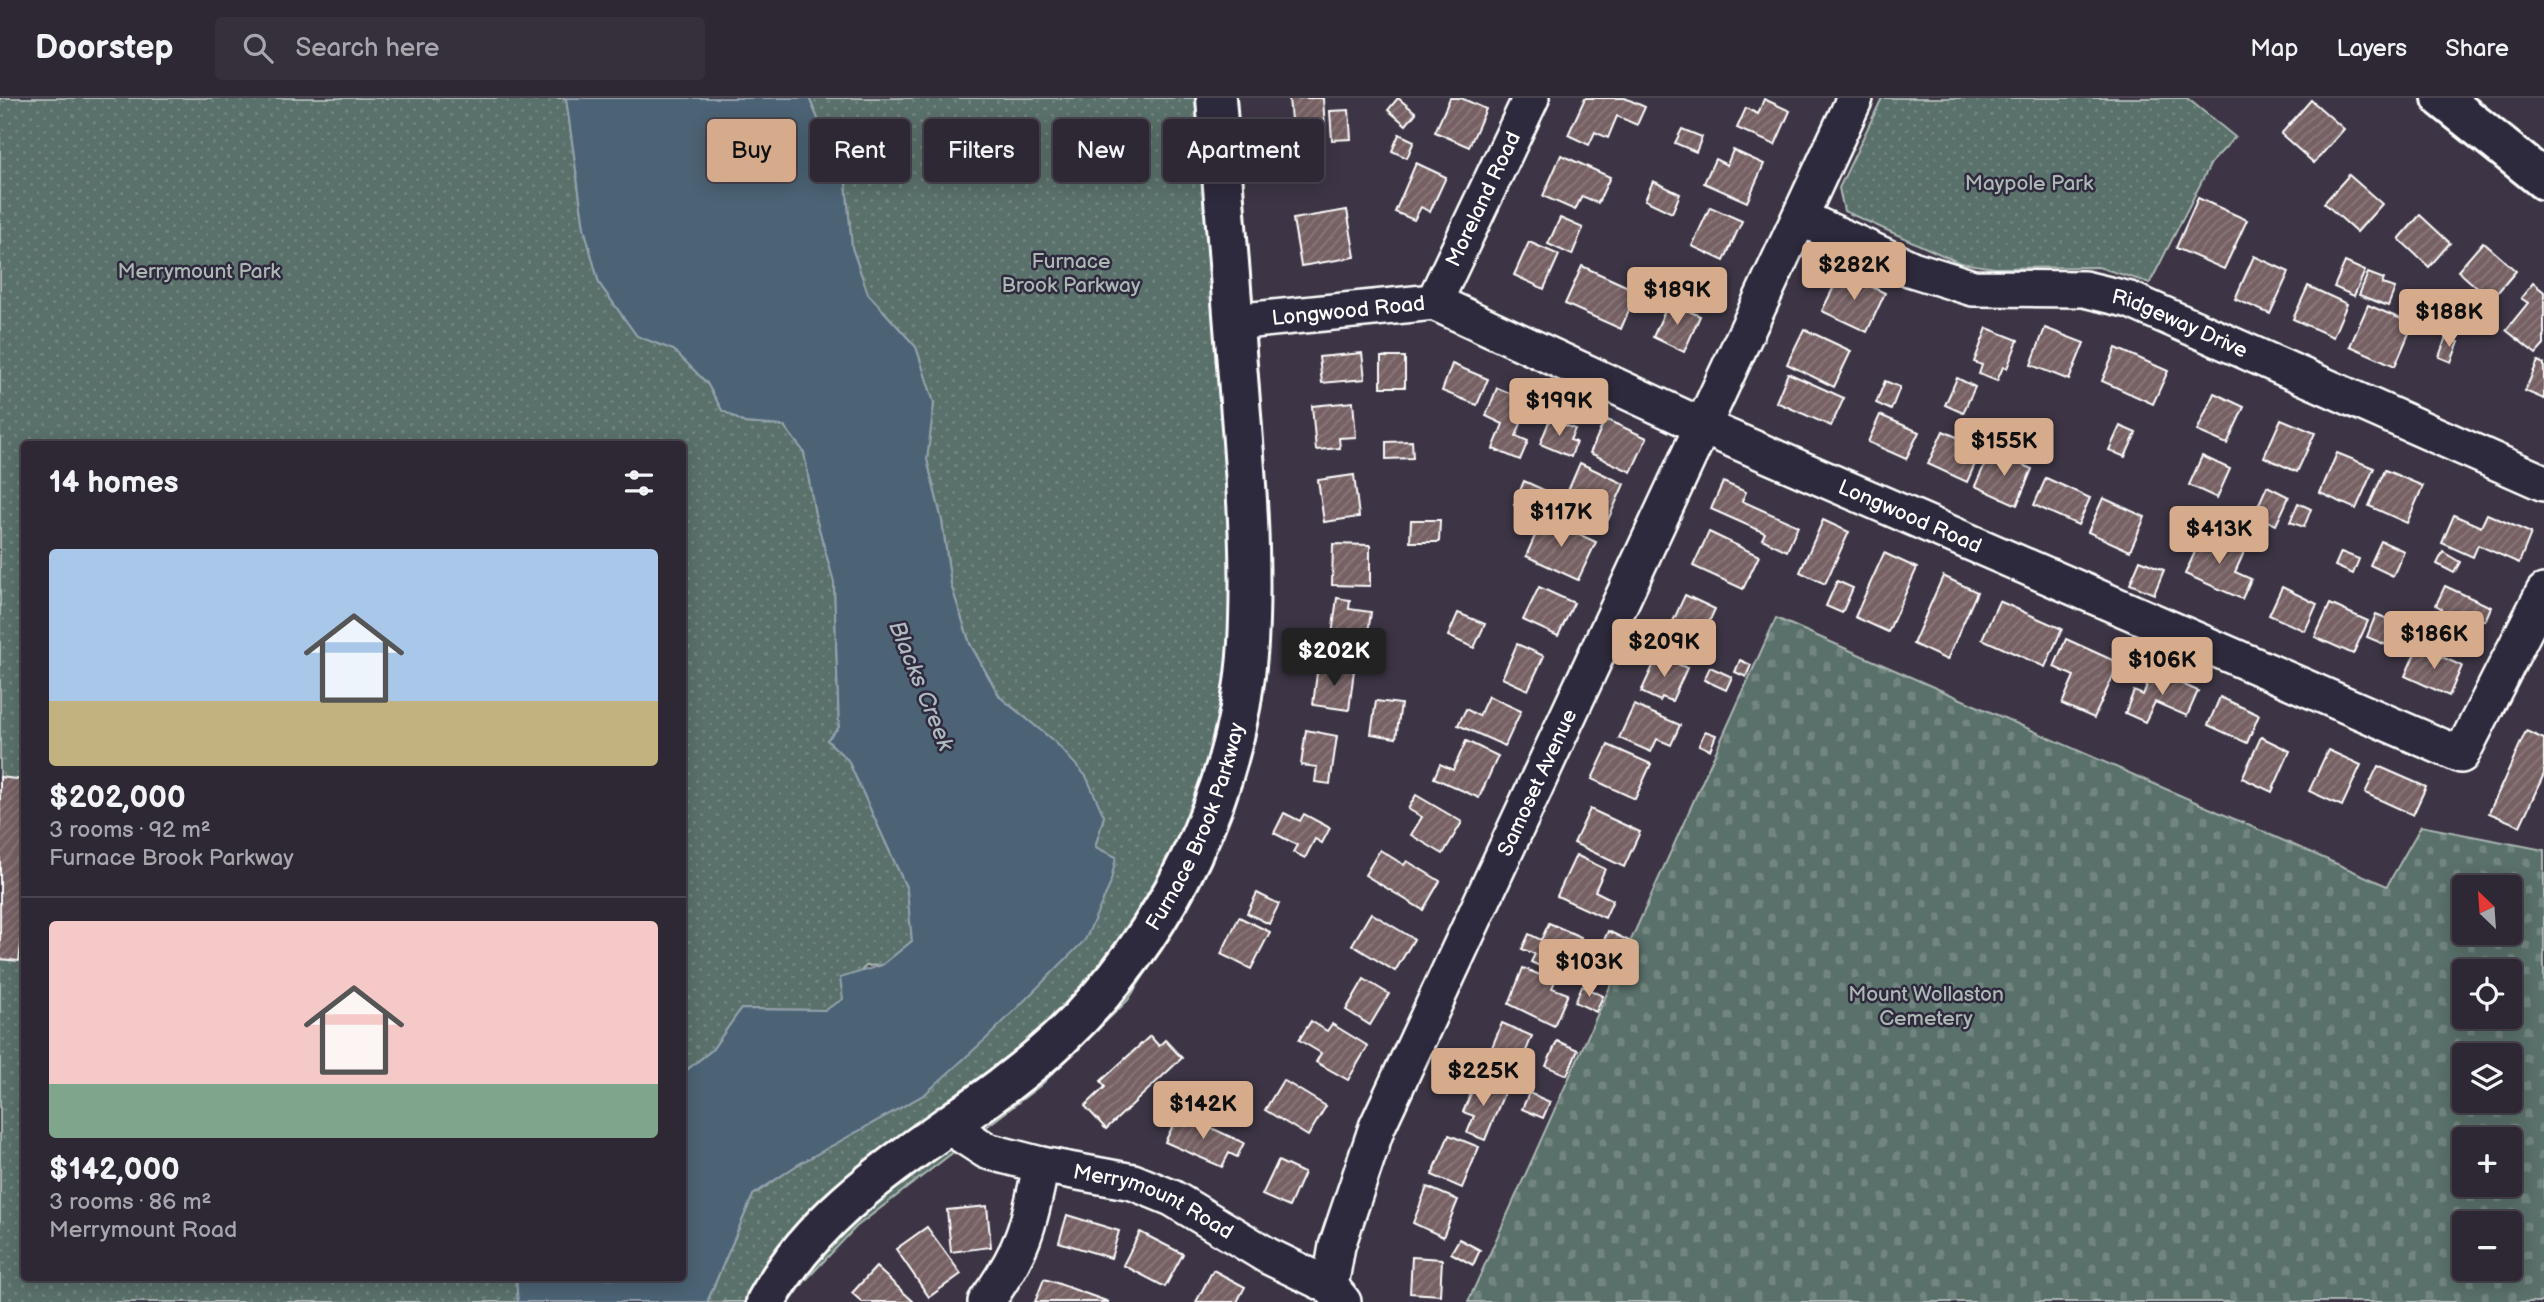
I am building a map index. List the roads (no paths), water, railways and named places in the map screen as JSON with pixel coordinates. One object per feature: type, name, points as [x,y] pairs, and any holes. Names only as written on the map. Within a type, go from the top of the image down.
[{"type":"main road","name":"Furnace Brook Parkway","points":[[766,1302],[783,1271],[818,1229],[857,1192],[950,1127],[1059,1039],[1102,994],[1143,941],[1171,895],[1200,834],[1225,767],[1241,702],[1248,643],[1244,452],[1216,98]]},
{"type":"main road","points":[[2442,98],[2544,180]]},
{"type":"street","name":"Moreland Road","points":[[1434,302],[1531,98]]},
{"type":"street","name":"Samoset Avenue","points":[[1337,1294],[1337,1246],[1377,1127],[1855,98]]},
{"type":"street","name":"Ridgeway Drive","points":[[1801,218],[1912,269],[1973,288],[2084,289],[2130,300],[2544,483]]},
{"type":"street","name":"Longwood Road","points":[[1233,322],[1434,302],[1704,427],[2461,755],[2531,648]]},
{"type":"street","points":[[2531,648],[2544,592]]},
{"type":"street","name":"Merrymount Road","points":[[950,1127],[987,1151],[1041,1166],[1133,1182],[1172,1198],[1337,1294]]},
{"type":"street","points":[[986,1302],[1010,1268],[1028,1231],[1041,1166]]},
{"type":"water","name":"Blacks Creek","points":[[566,98],[809,98],[818,119],[810,119],[810,182],[845,182],[852,248],[868,294],[916,347],[934,403],[927,460],[942,521],[951,585],[970,644],[1000,697],[1056,743],[1086,776],[1104,816],[1095,847],[1116,857],[1110,885],[1085,940],[988,1037],[925,1094],[797,1165],[753,1195],[707,1302],[518,1302],[516,1281],[686,1281],[686,1071],[712,1050],[741,1009],[825,1010],[843,999],[840,978],[882,965],[912,941],[907,889],[848,760],[827,740],[839,727],[834,582],[815,514],[804,452],[784,426],[745,423],[722,410],[707,383],[674,350],[637,336],[599,283],[584,227]]},
{"type":"park label","name":"Maypole Park","points":[[2029,183]]},
{"type":"park label","name":"Merrymount Park","points":[[199,271]]},
{"type":"park label","name":"Mount Wollaston Cemetery","points":[[1926,1006]]}]
